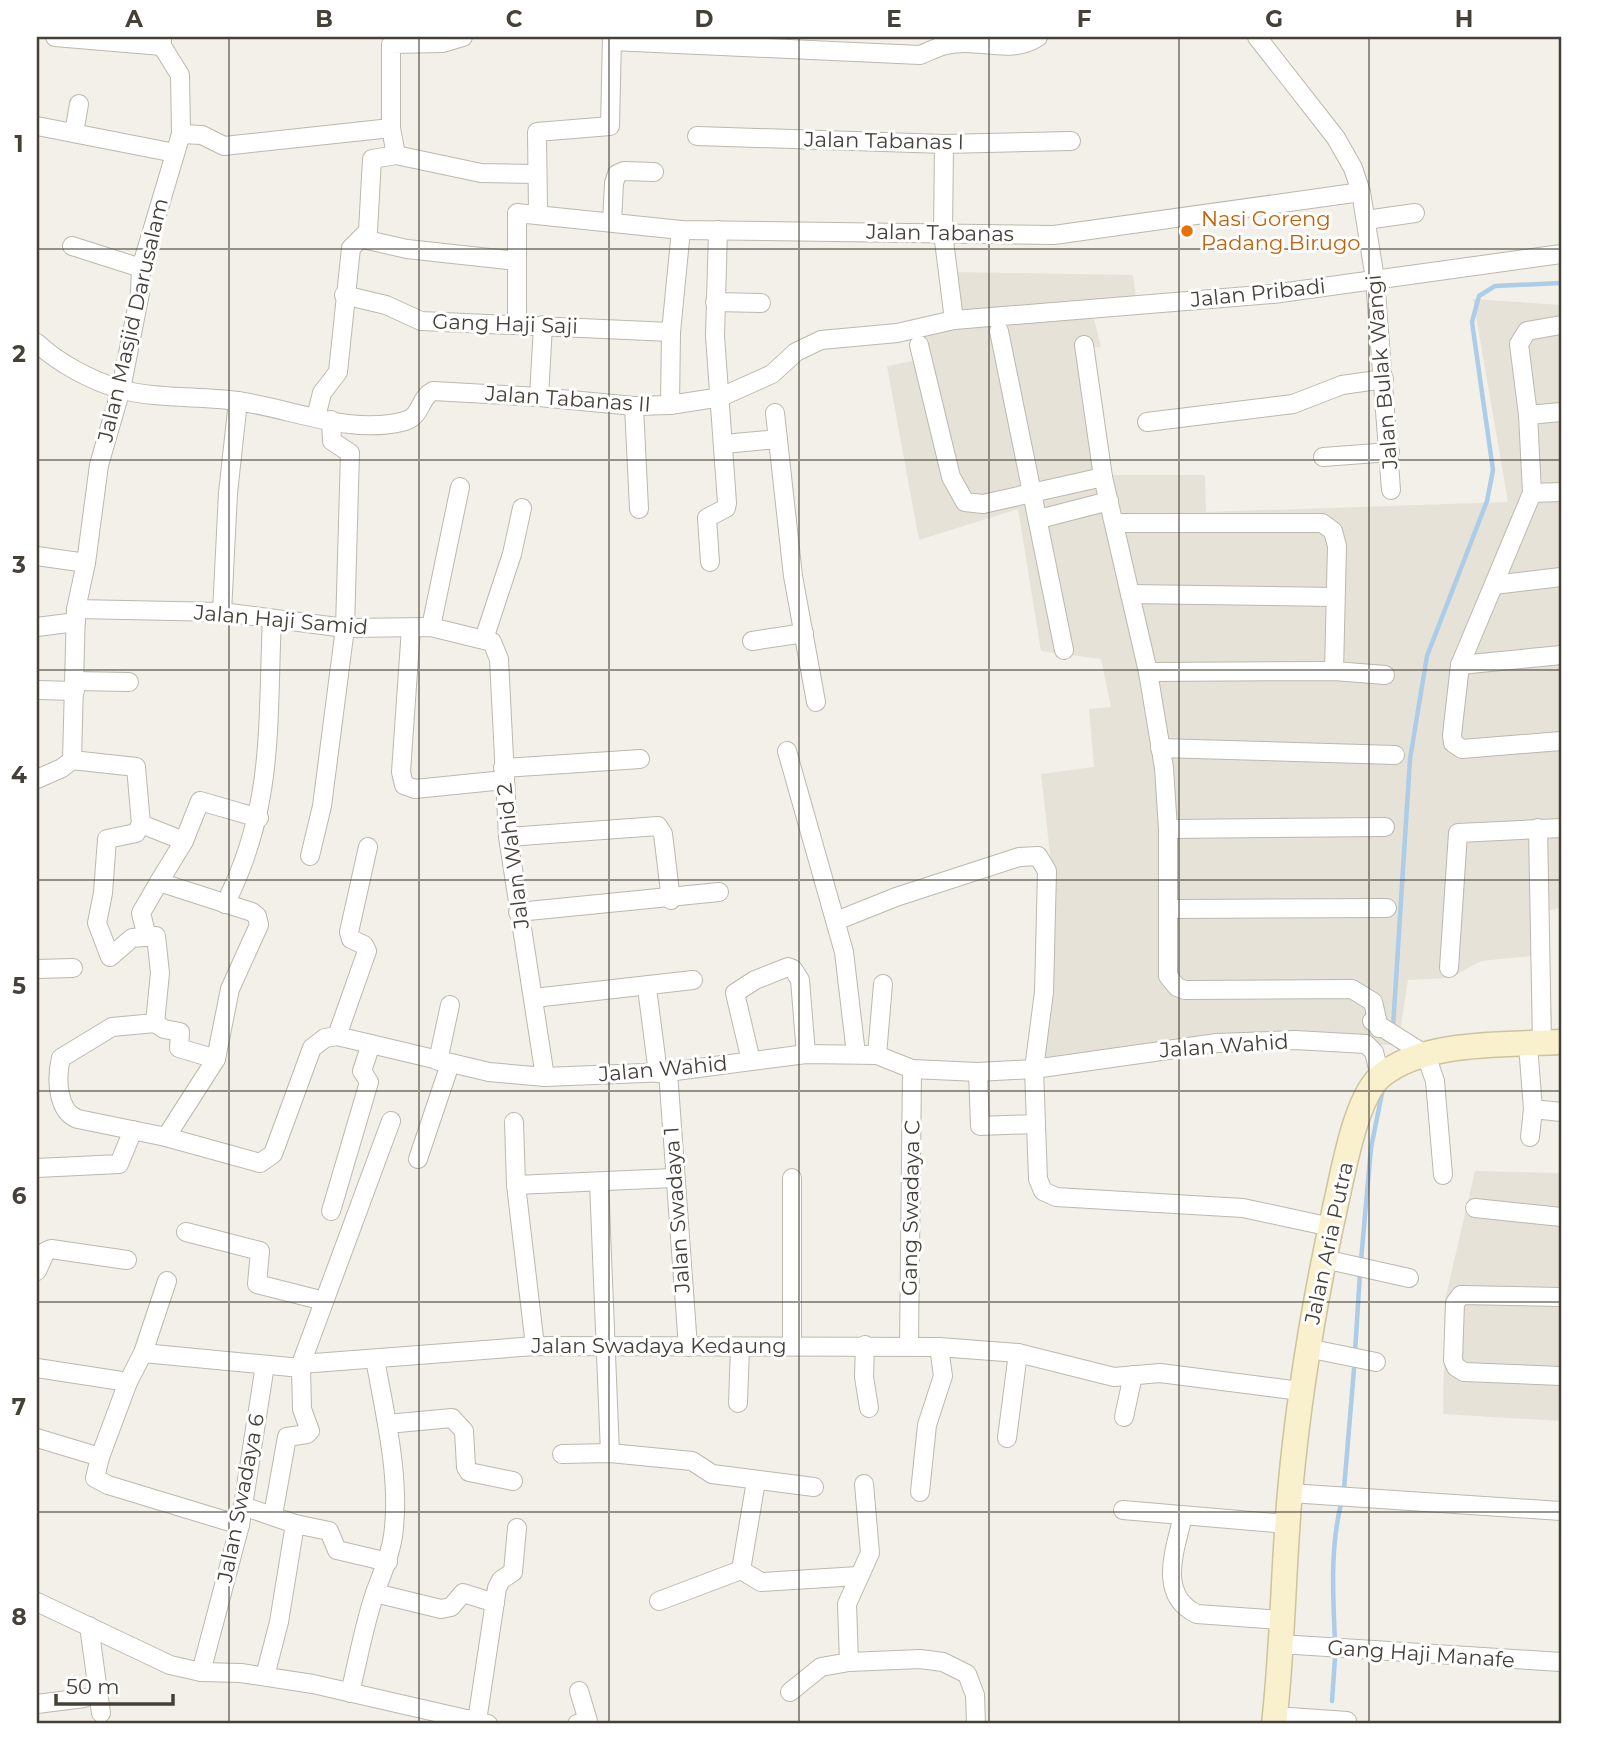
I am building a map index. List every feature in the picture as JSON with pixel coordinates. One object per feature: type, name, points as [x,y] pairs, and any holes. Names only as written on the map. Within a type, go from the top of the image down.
[{"type":"main road","points":[[1386,1073],[1426,1055],[1452,1049],[1470,1035],[1479,1033],[1547,1038]]},
{"type":"main road","name":"Jalan Aria Putra","points":[[1275,1720],[1287,1524],[1300,1391],[1307,1348],[1346,1158],[1363,1106],[1386,1073]]},
{"type":"street","points":[[55,37],[162,41]]},
{"type":"street","points":[[396,155],[391,128],[391,44],[443,43],[463,37]]},
{"type":"street","points":[[538,213],[537,132],[610,127],[612,39],[920,55],[946,45],[1007,47],[1029,43],[1038,37]]},
{"type":"street","name":"Jalan Bulak Wangi","points":[[1256,37],[1336,138],[1353,167],[1361,192],[1375,279],[1391,490]]},
{"type":"street","name":"Jalan Masjid Darusalam","points":[[72,760],[76,615],[99,465],[121,389],[140,293],[141,268],[181,134],[180,75],[162,41]]},
{"type":"street","points":[[74,133],[79,104]]},
{"type":"street","points":[[37,126],[175,153]]},
{"type":"street","points":[[181,134],[202,135],[224,146],[391,128]]},
{"type":"street","name":"Jalan Tabanas I","points":[[697,136],[944,144],[1071,141]]},
{"type":"street","points":[[944,144],[943,233],[954,320]]},
{"type":"street","points":[[310,856],[321,806],[345,628],[350,453],[332,441],[324,418],[323,393],[338,372],[351,248],[363,239],[368,231],[372,159],[396,155],[481,173],[536,174]]},
{"type":"street","points":[[612,222],[617,174],[624,171],[654,172]]},
{"type":"street","name":"Jalan Tabanas","points":[[517,324],[517,213],[538,213],[681,230],[1089,232],[1361,192]]},
{"type":"street","points":[[1366,220],[1415,213]]},
{"type":"street","points":[[670,405],[671,332],[681,230]]},
{"type":"street","points":[[710,562],[708,518],[726,508],[727,503],[715,302],[718,230]]},
{"type":"street","points":[[363,239],[419,251],[508,260]]},
{"type":"street","points":[[72,246],[141,268]]},
{"type":"street","name":"Jalan Pribadi","points":[[954,320],[1273,294],[1561,254]]},
{"type":"street","name":"Gang Haji Saji","points":[[344,295],[386,305],[421,321],[671,332]]},
{"type":"street","points":[[715,302],[761,303]]},
{"type":"street","name":"Jalan Tabanas II","points":[[324,418],[363,424],[404,421],[414,417],[433,391],[634,406],[670,405],[721,397],[772,374],[796,352],[821,340],[897,333],[954,320]]},
{"type":"street","points":[[539,397],[543,325]]},
{"type":"street","points":[[1561,325],[1527,331],[1519,344],[1528,415],[1532,493],[1461,665],[1452,735],[1456,746],[1464,748],[1561,741]]},
{"type":"street","points":[[999,331],[1064,650]]},
{"type":"street","points":[[37,343],[75,369],[121,389],[238,401],[324,418]]},
{"type":"street","points":[[919,345],[951,477],[961,499],[970,504],[983,503],[1103,477]]},
{"type":"street","points":[[1084,345],[1103,477],[1148,672],[1160,748],[1168,829],[1168,976],[1177,987],[1185,990],[1352,989],[1359,993],[1369,1017],[1379,1028],[1403,1038],[1426,1055],[1435,1081],[1443,1175]]},
{"type":"street","points":[[1147,422],[1293,404],[1342,384],[1384,379]]},
{"type":"street","points":[[222,612],[228,493],[238,401]]},
{"type":"street","points":[[634,406],[639,509]]},
{"type":"street","points":[[1528,415],[1561,412]]},
{"type":"street","points":[[775,413],[793,576],[816,702]]},
{"type":"street","points":[[724,444],[778,439]]},
{"type":"street","points":[[1323,457],[1390,452]]},
{"type":"street","points":[[431,627],[460,487]]},
{"type":"street","points":[[1532,493],[1561,492]]},
{"type":"street","points":[[1039,519],[1110,501]]},
{"type":"street","points":[[484,639],[512,554],[522,508]]},
{"type":"street","points":[[1114,523],[1322,523],[1333,531],[1337,546],[1334,671]]},
{"type":"street","points":[[37,556],[86,563]]},
{"type":"street","points":[[1494,585],[1561,577]]},
{"type":"street","points":[[1130,594],[1335,597]]},
{"type":"street","name":"Jalan Haji Samid","points":[[37,627],[76,615],[222,612],[345,628],[431,627],[484,639]]},
{"type":"street","points":[[225,904],[244,867],[259,818],[269,743],[272,619]]},
{"type":"street","points":[[411,628],[401,772],[404,785],[415,789],[504,774],[640,759]]},
{"type":"street","points":[[752,641],[804,633]]},
{"type":"street","name":"Jalan Wahid 2","points":[[484,639],[492,642],[499,659],[509,837],[518,912],[545,1077]]},
{"type":"street","points":[[1461,665],[1561,655]]},
{"type":"street","points":[[1148,672],[1334,671],[1385,675]]},
{"type":"street","points":[[37,690],[129,681]]},
{"type":"street","points":[[1160,748],[1395,755]]},
{"type":"street","points":[[787,751],[836,921],[852,999],[856,1054]]},
{"type":"street","points":[[37,779],[62,768],[72,760],[136,767],[141,824],[136,833],[107,839],[103,893],[97,923],[110,957],[132,938],[156,936],[160,973],[155,1023]]},
{"type":"street","points":[[147,937],[141,913],[184,841],[200,802],[259,818]]},
{"type":"street","points":[[141,824],[184,841]]},
{"type":"street","points":[[509,837],[660,827],[671,900]]},
{"type":"street","points":[[1168,829],[1385,827]]},
{"type":"street","points":[[1530,1137],[1532,1109],[1547,1038],[1538,828]]},
{"type":"street","points":[[1449,968],[1458,833],[1561,828]]},
{"type":"street","points":[[216,1059],[179,1048],[180,1032],[164,1029],[155,1023],[112,1027],[61,1058],[61,1096],[68,1116],[166,1137],[260,1163],[267,1160],[273,1154],[312,1048],[325,1038],[337,1036],[367,951],[364,945],[351,939],[349,932],[368,847]]},
{"type":"street","points":[[836,921],[896,897],[1019,857],[1038,856],[1047,871],[1047,884],[1044,992],[1034,1069],[1035,1125],[1038,1180],[1048,1195],[1242,1208],[1331,1227]]},
{"type":"street","points":[[159,882],[256,914],[259,925],[230,989],[216,1059],[166,1137]]},
{"type":"street","points":[[518,912],[671,900],[719,892]]},
{"type":"street","points":[[1170,909],[1387,908]]},
{"type":"street","points":[[751,1061],[735,993],[755,980],[788,967],[793,969],[800,980],[806,1054]]},
{"type":"street","points":[[37,969],[73,968]]},
{"type":"street","points":[[534,998],[693,981]]},
{"type":"street","points":[[877,1055],[883,984]]},
{"type":"street","name":"Jalan Swadaya 1","points":[[647,988],[663,1073],[688,1347]]},
{"type":"street","points":[[418,1159],[444,1063],[450,1005]]},
{"type":"street","name":"Jalan Wahid","points":[[337,1036],[489,1072],[545,1077],[663,1073],[806,1054],[877,1055],[912,1069],[978,1072],[1034,1069],[1217,1043],[1295,1040],[1366,1044],[1386,1073]]},
{"type":"street","points":[[331,1211],[369,1082],[362,1072],[371,1044]]},
{"type":"street","name":"Gang Swadaya C","points":[[909,1346],[912,1069]]},
{"type":"street","points":[[978,1072],[980,1126],[1035,1125]]},
{"type":"street","points":[[1532,1109],[1561,1112]]},
{"type":"street","points":[[272,1515],[287,1437],[307,1434],[310,1431],[302,1409],[301,1366],[391,1121]]},
{"type":"street","points":[[514,1122],[516,1185],[535,1346]]},
{"type":"street","points":[[37,1168],[119,1164],[133,1130]]},
{"type":"street","points":[[516,1185],[673,1178]]},
{"type":"street","points":[[792,1178],[792,1346]]},
{"type":"street","points":[[599,1182],[610,1453]]},
{"type":"street","points":[[1475,1208],[1561,1217]]},
{"type":"street","points":[[186,1232],[260,1251],[257,1284],[324,1301]]},
{"type":"street","points":[[37,1271],[46,1251],[51,1249],[127,1260]]},
{"type":"street","points":[[1324,1259],[1409,1278]]},
{"type":"street","points":[[167,1281],[143,1353],[128,1382],[95,1478],[108,1485],[240,1525]]},
{"type":"street","points":[[1561,1297],[1461,1295],[1455,1303],[1452,1360],[1456,1367],[1464,1372],[1561,1376]]},
{"type":"street","points":[[865,1345],[864,1377],[869,1408]]},
{"type":"street","name":"Jalan Swadaya Kedaung","points":[[143,1353],[301,1366],[535,1346],[909,1346],[1018,1353],[1114,1377],[1160,1373],[1300,1391]]},
{"type":"street","points":[[738,1403],[740,1346]]},
{"type":"street","points":[[920,1492],[927,1425],[943,1376],[939,1347]]},
{"type":"street","points":[[1307,1348],[1376,1362]]},
{"type":"street","points":[[1007,1438],[1018,1353]]},
{"type":"street","points":[[350,1693],[374,1593],[388,1562],[393,1533],[394,1497],[387,1424],[375,1359]]},
{"type":"street","name":"Jalan Swadaya 6","points":[[201,1672],[240,1525],[265,1365]]},
{"type":"street","points":[[37,1368],[128,1382]]},
{"type":"street","points":[[1124,1417],[1133,1375]]},
{"type":"street","points":[[387,1424],[452,1418],[464,1431],[466,1467],[469,1472],[513,1481]]},
{"type":"street","points":[[37,1438],[83,1450],[100,1458]]},
{"type":"street","points":[[562,1454],[610,1453],[692,1461],[712,1474],[756,1482],[814,1487]]},
{"type":"street","points":[[741,1570],[756,1482]]},
{"type":"street","points":[[849,1662],[847,1604],[870,1553],[864,1484]]},
{"type":"street","points":[[1290,1493],[1561,1511]]},
{"type":"street","points":[[243,1506],[295,1524],[329,1531],[337,1550],[388,1562]]},
{"type":"street","points":[[1123,1510],[1287,1524]]},
{"type":"street","name":"Gang Haji Manafe","points":[[1183,1516],[1171,1578],[1174,1595],[1186,1609],[1197,1614],[1281,1632],[1561,1662]]},
{"type":"street","points":[[265,1676],[279,1622],[295,1524]]},
{"type":"street","points":[[37,1602],[170,1665],[201,1672],[265,1676],[482,1723],[495,1603],[501,1580],[513,1572],[517,1528]]},
{"type":"street","points":[[741,1570],[761,1582],[858,1576]]},
{"type":"street","points":[[659,1601],[741,1570]]},
{"type":"street","points":[[374,1593],[442,1609],[450,1607],[463,1592],[495,1603]]},
{"type":"street","points":[[89,1626],[101,1713]]},
{"type":"street","points":[[790,1692],[821,1667],[849,1662],[920,1659],[943,1662],[967,1674],[975,1695],[976,1724]]},
{"type":"street","points":[[577,1724],[588,1721],[579,1690]]},
{"type":"street","points":[[37,1704],[84,1698]]},
{"type":"street","points":[[1275,1720],[1348,1721]]},
{"type":"shaded area","points":[[952,272],[1133,275],[1137,305],[1092,311],[1101,347],[1086,348],[1105,475],[1205,475],[1206,512],[1508,502],[1473,299],[1561,305],[1561,908],[1546,911],[1552,1022],[1532,1024],[1531,956],[1481,961],[1450,978],[1408,980],[1398,1045],[1209,1041],[1165,1050],[1045,1058],[1054,889],[1041,774],[1094,767],[1089,709],[1111,707],[1101,659],[1041,651],[1018,509],[919,540],[887,366],[917,360],[910,340],[951,328]]},
{"type":"shaded area","points":[[1475,1171],[1561,1173],[1561,1421],[1443,1414],[1445,1300]]},
{"type":"waterway","points":[[1393,1027],[1410,759],[1427,656],[1487,501],[1493,470],[1472,322],[1479,296],[1495,286],[1561,283]]},
{"type":"waterway","points":[[1361,1260],[1371,1148],[1383,1088]]},
{"type":"waterway","points":[[1355,1352],[1360,1273]]},
{"type":"waterway","points":[[1344,1489],[1354,1369]]},
{"type":"waterway","points":[[1335,1642],[1334,1555],[1341,1504]]},
{"type":"waterway","points":[[1332,1701],[1335,1658]]},
{"type":"place","name":"Nasi Goreng Padang Birugo","points":[[1187,231]]}]
